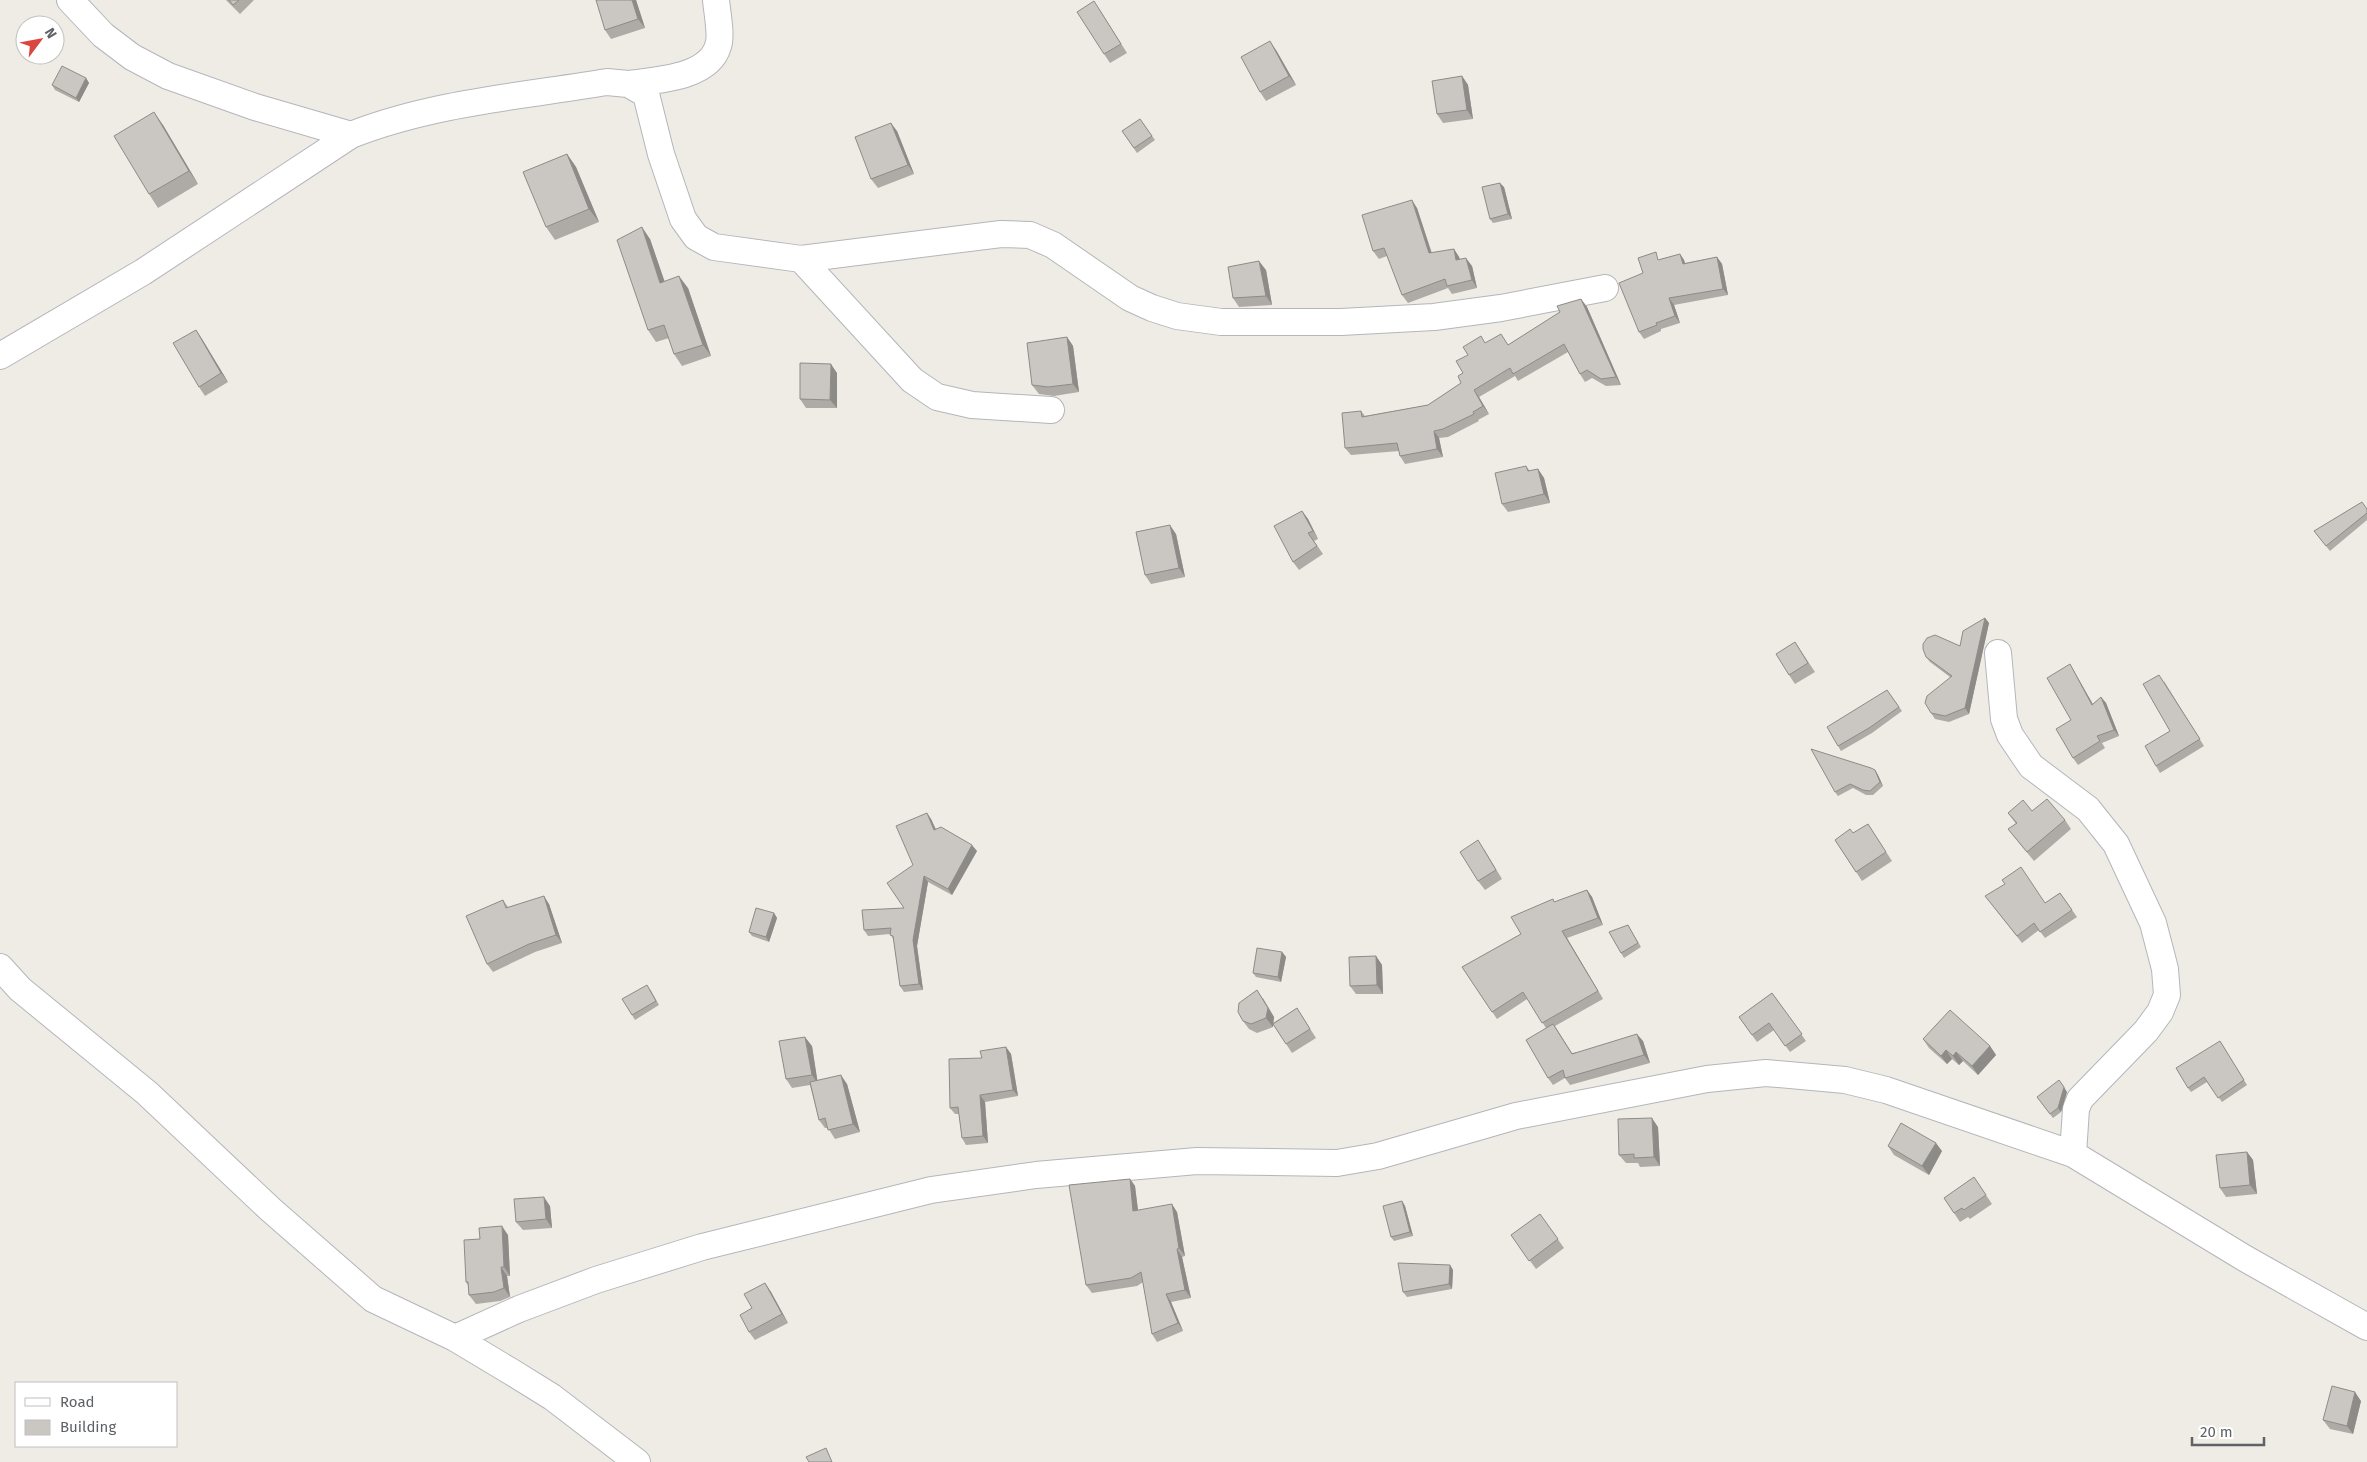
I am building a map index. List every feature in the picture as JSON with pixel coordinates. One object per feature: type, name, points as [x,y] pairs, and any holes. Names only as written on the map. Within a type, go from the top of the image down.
[{"type":"street","points":[[70,0],[103,35],[132,57],[168,76],[255,107],[350,135]]},
{"type":"street","points":[[0,356],[143,272],[350,135],[381,123],[446,108],[608,82],[628,84],[661,79],[700,69],[707,64],[719,45],[716,0]]},
{"type":"street","points":[[628,84],[646,94],[661,154],[683,219],[696,237],[714,247],[801,259],[1001,234],[1030,235],[1054,245],[1130,298],[1177,316],[1221,322],[1341,322],[1434,316],[1501,308],[1604,288]]},
{"type":"street","points":[[801,259],[912,380],[937,397],[972,405],[1051,410]]},
{"type":"street","points":[[1998,653],[2004,719],[2010,734],[2031,766],[2088,809],[2116,844],[2153,924],[2165,969],[2167,995],[2160,1012],[2146,1031],[2080,1099],[2076,1109],[2073,1154]]},
{"type":"street","points":[[0,967],[20,989],[147,1094],[270,1209],[373,1299],[455,1338],[552,1397],[637,1462]]},
{"type":"street","points":[[455,1338],[519,1309],[596,1280],[702,1247],[931,1190],[1036,1175],[1197,1161],[1337,1163],[1378,1156],[1516,1116],[1716,1078],[1766,1073],[1845,1080],[1886,1090],[2073,1154],[2255,1264],[2367,1328]]},
{"type":"building","points":[[229,0],[239,0],[233,5]]},
{"type":"building","points":[[596,0],[632,0],[638,19],[605,30]]},
{"type":"building","points":[[1094,1],[1121,44],[1104,54],[1077,12]]},
{"type":"building","points":[[1270,41],[1289,76],[1260,92],[1241,57]]},
{"type":"building","points":[[62,66],[86,78],[76,98],[52,85]]},
{"type":"building","points":[[1462,76],[1467,110],[1437,114],[1432,81]]},
{"type":"building","points":[[154,112],[189,171],[149,194],[114,136]]},
{"type":"building","points":[[1140,119],[1152,136],[1134,148],[1122,131]]},
{"type":"building","points":[[891,123],[908,165],[871,179],[855,137]]},
{"type":"building","points":[[567,154],[589,209],[546,227],[523,172]]},
{"type":"building","points":[[1500,183],[1508,214],[1490,219],[1482,187]]},
{"type":"building","points":[[1412,200],[1429,253],[1454,249],[1456,260],[1466,258],[1472,280],[1447,286],[1445,279],[1402,295],[1384,248],[1373,251],[1362,215]]},
{"type":"building","points":[[642,227],[660,283],[679,276],[703,345],[674,354],[664,325],[648,330],[617,240]]},
{"type":"building","points":[[1656,252],[1658,260],[1680,254],[1683,264],[1717,257],[1723,289],[1669,298],[1675,316],[1639,332],[1619,283],[1643,273],[1638,258]]},
{"type":"building","points":[[1259,261],[1266,296],[1233,298],[1228,267]]},
{"type":"building","points":[[1581,299],[1616,377],[1601,379],[1587,370],[1580,374],[1564,344],[1513,374],[1510,368],[1474,390],[1483,406],[1473,412],[1474,414],[1443,429],[1434,431],[1437,449],[1400,456],[1397,443],[1345,448],[1342,413],[1361,411],[1362,417],[1428,405],[1461,383],[1458,376],[1463,373],[1456,361],[1468,355],[1463,347],[1481,336],[1485,343],[1501,334],[1508,345],[1560,312],[1557,306]]},
{"type":"building","points":[[196,330],[221,373],[199,387],[173,343]]},
{"type":"building","points":[[1067,337],[1073,384],[1048,387],[1032,385],[1027,343]]},
{"type":"building","points":[[800,363],[831,364],[830,400],[800,399]]},
{"type":"building","points":[[1526,466],[1528,471],[1538,469],[1544,494],[1502,504],[1495,473]]},
{"type":"building","points":[[2362,502],[2367,509],[2367,513],[2326,546],[2314,531]]},
{"type":"building","points":[[1302,511],[1313,531],[1308,533],[1317,546],[1293,562],[1274,526]]},
{"type":"building","points":[[1170,525],[1179,568],[1145,575],[1136,532]]},
{"type":"building","points":[[1985,618],[1965,708],[1945,716],[1931,713],[1925,703],[1927,696],[1952,676],[1926,657],[1923,644],[1927,638],[1935,635],[1960,646],[1963,631]]},
{"type":"building","points":[[1795,642],[1808,663],[1789,675],[1776,654]]},
{"type":"building","points":[[2070,664],[2092,705],[2101,697],[2114,730],[2097,736],[2100,741],[2073,758],[2056,729],[2071,720],[2047,678]]},
{"type":"building","points":[[2159,675],[2200,739],[2156,766],[2145,746],[2170,731],[2143,684]]},
{"type":"building","points":[[1887,690],[1899,707],[1869,728],[1838,746],[1827,727]]},
{"type":"building","points":[[1811,749],[1871,768],[1875,770],[1880,782],[1870,791],[1850,784],[1835,792]]},
{"type":"building","points":[[2047,799],[2065,820],[2027,852],[2008,829],[2017,823],[2008,813],[2023,800],[2032,811]]},
{"type":"building","points":[[927,813],[934,830],[941,827],[972,845],[948,889],[924,876],[913,940],[919,984],[900,986],[893,936],[890,935],[891,928],[864,930],[862,910],[904,908],[887,883],[913,865],[896,826]]},
{"type":"building","points":[[1868,824],[1886,852],[1856,872],[1835,840],[1850,829],[1853,833]]},
{"type":"building","points":[[1478,840],[1496,870],[1478,881],[1460,852]]},
{"type":"building","points":[[2021,867],[2045,903],[2060,893],[2072,910],[2040,932],[2034,923],[2017,936],[1985,896],[2005,884],[2002,880]]},
{"type":"building","points":[[1587,890],[1598,918],[1562,931],[1598,991],[1542,1023],[1523,992],[1492,1012],[1462,967],[1521,934],[1511,917],[1553,899],[1554,902]]},
{"type":"building","points":[[544,896],[556,935],[529,944],[487,964],[466,916],[503,900],[506,908]]},
{"type":"building","points":[[756,908],[774,913],[766,937],[749,932]]},
{"type":"building","points":[[1628,925],[1638,943],[1621,953],[1609,932]]},
{"type":"building","points":[[1257,948],[1282,952],[1278,977],[1253,973]]},
{"type":"building","points":[[1376,956],[1377,985],[1350,986],[1349,957]]},
{"type":"building","points":[[647,985],[656,1001],[632,1015],[622,999]]},
{"type":"building","points":[[1257,990],[1268,1008],[1266,1018],[1251,1024],[1243,1021],[1238,1012],[1239,1003]]},
{"type":"building","points":[[1772,993],[1802,1034],[1785,1046],[1769,1023],[1752,1035],[1739,1017]]},
{"type":"building","points":[[1297,1008],[1310,1029],[1286,1044],[1273,1024]]},
{"type":"building","points":[[1950,1010],[1990,1046],[1972,1066],[1956,1052],[1953,1056],[1946,1050],[1941,1056],[1923,1039]]},
{"type":"building","points":[[1553,1024],[1572,1054],[1637,1034],[1644,1055],[1565,1078],[1563,1070],[1548,1078],[1526,1040]]},
{"type":"building","points":[[805,1037],[812,1075],[786,1079],[779,1041]]},
{"type":"building","points":[[2220,1041],[2244,1080],[2218,1098],[2204,1077],[2188,1088],[2176,1068]]},
{"type":"building","points":[[1006,1047],[1013,1090],[980,1095],[983,1136],[962,1138],[958,1107],[950,1108],[949,1059],[982,1058],[980,1051]]},
{"type":"building","points":[[841,1075],[853,1124],[828,1130],[825,1118],[819,1120],[810,1082]]},
{"type":"building","points":[[2059,1080],[2064,1087],[2058,1108],[2050,1114],[2037,1097]]},
{"type":"building","points":[[1652,1118],[1654,1157],[1634,1158],[1634,1154],[1619,1155],[1618,1119]]},
{"type":"building","points":[[1901,1123],[1936,1143],[1922,1166],[1888,1146]]},
{"type":"building","points":[[2247,1152],[2250,1185],[2220,1188],[2216,1155]]},
{"type":"building","points":[[1974,1177],[1986,1195],[1964,1210],[1962,1208],[1954,1213],[1944,1198]]},
{"type":"building","points":[[1130,1179],[1133,1211],[1172,1204],[1179,1248],[1177,1249],[1185,1290],[1166,1294],[1178,1323],[1152,1334],[1141,1272],[1131,1278],[1086,1285],[1069,1185]]},
{"type":"building","points":[[544,1197],[546,1219],[516,1222],[514,1199]]},
{"type":"building","points":[[1402,1201],[1410,1232],[1391,1237],[1383,1206]]},
{"type":"building","points":[[1540,1214],[1558,1239],[1529,1261],[1511,1235]]},
{"type":"building","points":[[502,1226],[504,1267],[501,1267],[504,1288],[494,1292],[469,1295],[468,1282],[466,1282],[464,1240],[480,1239],[479,1228]]},
{"type":"building","points":[[1398,1263],[1450,1265],[1449,1284],[1403,1292]]},
{"type":"building","points":[[765,1283],[782,1314],[749,1332],[740,1315],[752,1308],[744,1294]]},
{"type":"building","points":[[2332,1386],[2355,1392],[2347,1426],[2323,1420]]},
{"type":"building","points":[[826,1448],[832,1462],[809,1462],[806,1457]]}]
